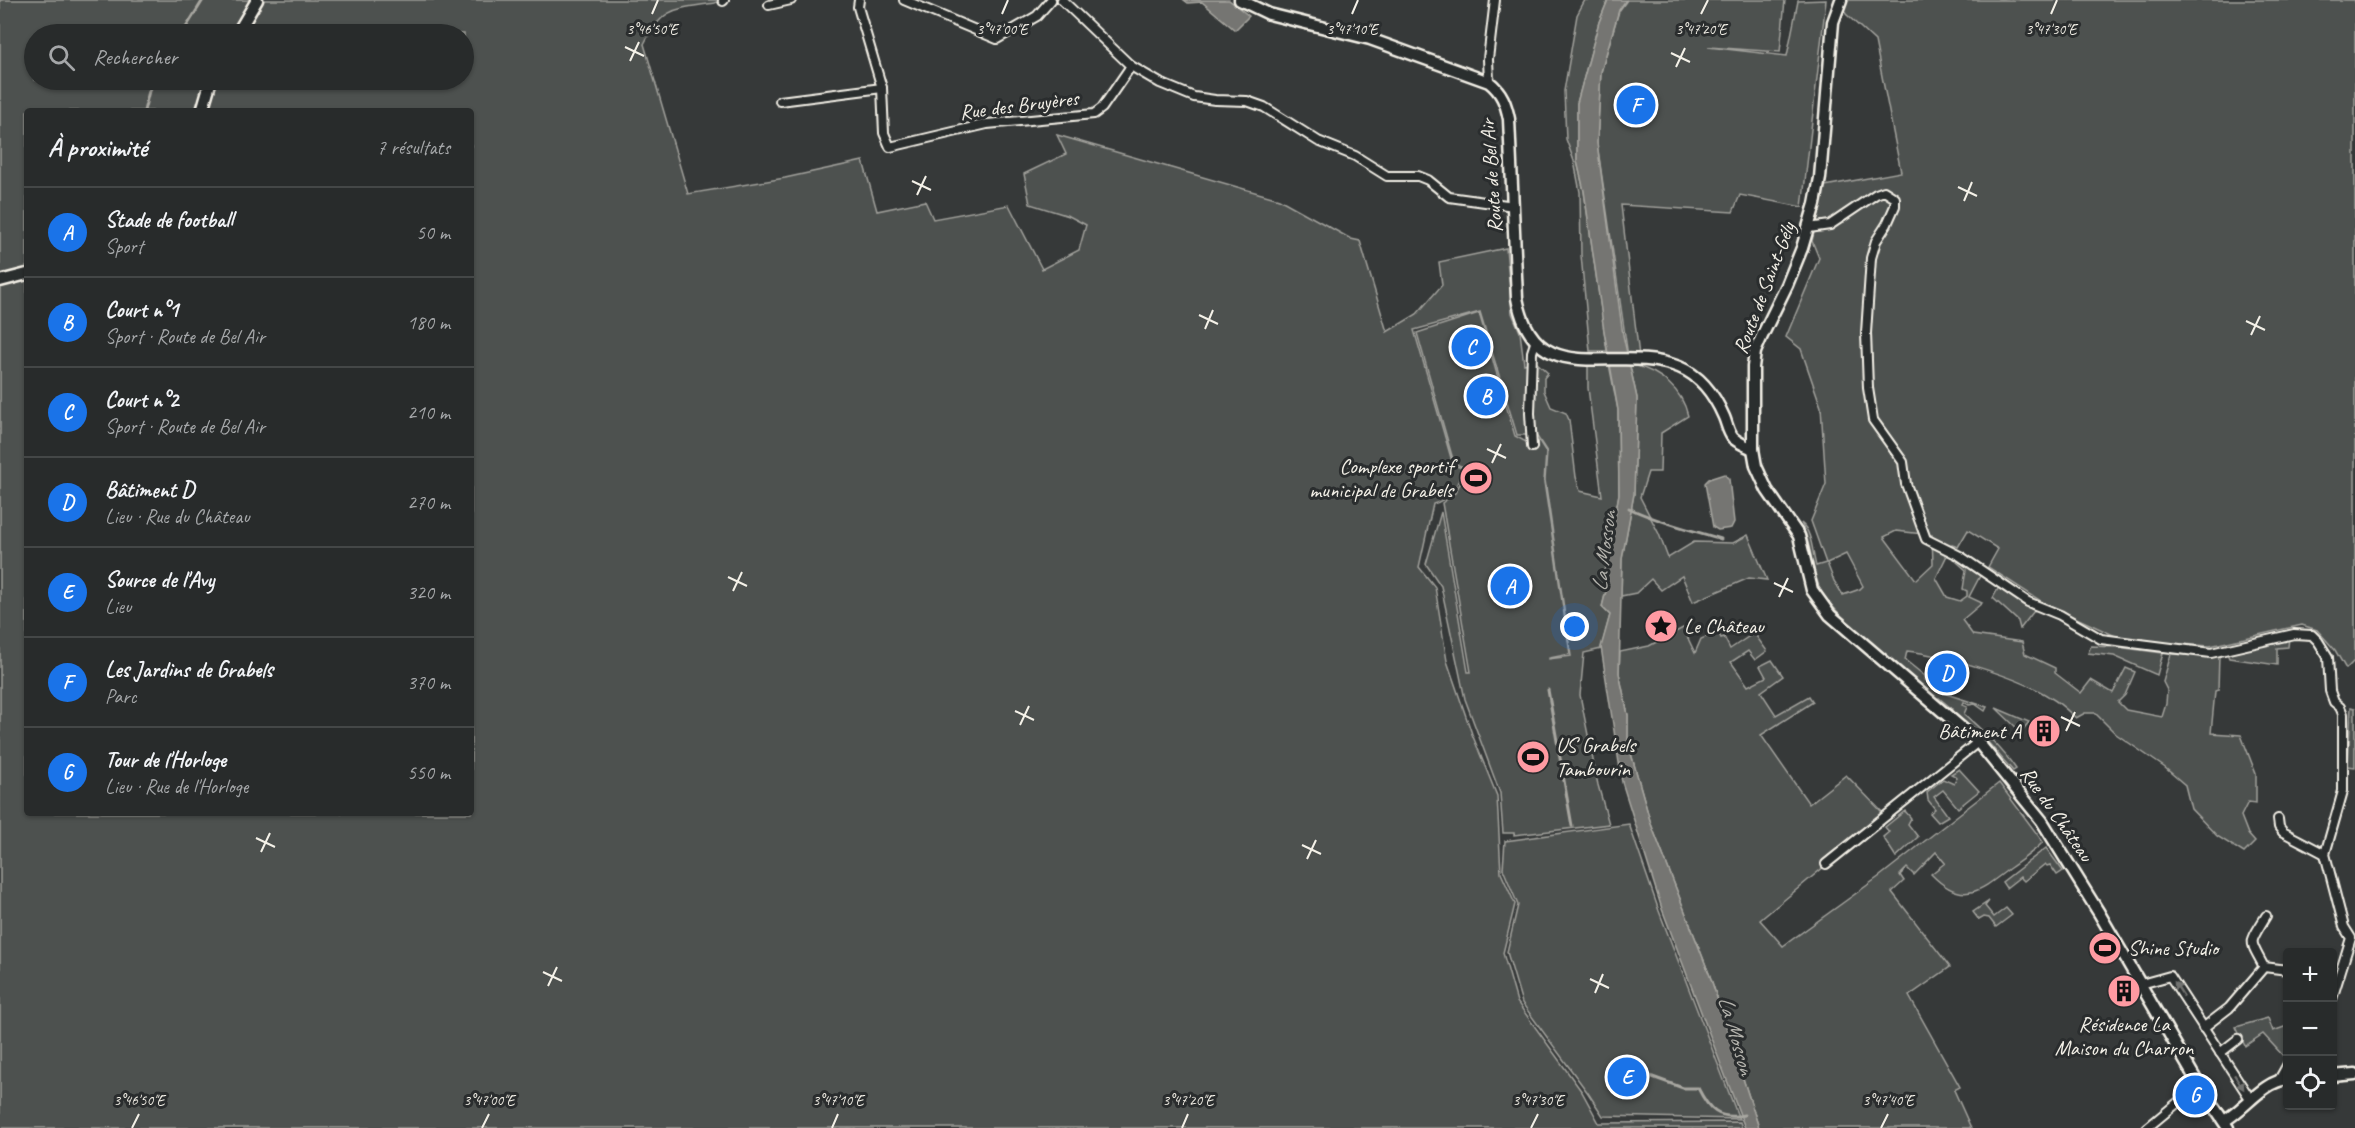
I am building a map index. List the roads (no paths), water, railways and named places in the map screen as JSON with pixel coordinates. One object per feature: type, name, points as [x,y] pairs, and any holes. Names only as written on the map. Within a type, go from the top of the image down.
[{"type":"street","points":[[243,24],[257,0]]},
{"type":"street","points":[[769,5],[791,0]]},
{"type":"street","points":[[780,101],[882,88],[858,7],[859,0]]},
{"type":"street","points":[[904,0],[997,39],[1037,16],[1052,0]]},
{"type":"street","points":[[1062,0],[1131,66],[1160,83],[1194,97],[1247,101],[1264,107],[1318,141],[1355,156],[1387,176],[1418,176],[1428,180],[1449,197],[1514,206]]},
{"type":"street","points":[[1239,0],[1269,14],[1370,39],[1489,82],[1488,59],[1495,0]]},
{"type":"street","name":"Route de Saint-Gély","points":[[1753,449],[1755,352],[1787,285],[1809,228],[1820,178],[1833,22],[1841,0]]},
{"type":"street","name":"Rue des Bruyères","points":[[882,88],[884,133],[890,147],[987,124],[1094,114],[1102,108],[1131,66]]},
{"type":"street","name":"Route de Bel Air","points":[[1489,82],[1499,91],[1506,103],[1510,134],[1517,298],[1524,324],[1539,346]]},
{"type":"street","points":[[203,108],[208,90]]},
{"type":"street","points":[[1809,228],[1830,225],[1884,191],[1895,198],[1895,206],[1876,241],[1870,258],[1867,322],[1868,388],[1873,420],[1903,462],[1906,484],[1926,539],[1960,556],[2028,602],[2060,615],[2101,639],[2211,653],[2294,634],[2312,635],[2324,647],[2328,657],[2330,691],[2334,702],[2343,714],[2345,776],[2340,806],[2325,854],[2344,927],[2353,938],[2337,973]]},
{"type":"street","points":[[0,281],[24,275]]},
{"type":"street","points":[[1532,447],[1530,403],[1532,352],[1539,346],[1556,356],[1649,361],[1680,368],[1701,381],[1715,398],[1734,439],[1753,449]]},
{"type":"street","name":"Rue du Château","points":[[1753,449],[1756,466],[1767,490],[1799,536],[1812,590],[1820,602],[1839,622],[1978,742],[2042,821],[2141,984],[2199,1086],[2226,1124]]},
{"type":"street","points":[[1826,864],[1978,742]]},
{"type":"street","points":[[2278,819],[2278,827],[2283,832],[2325,854]]},
{"type":"street","points":[[2264,968],[2252,946],[2252,939],[2266,916]]},
{"type":"street","points":[[2203,1028],[2229,1008],[2264,968]]},
{"type":"street","points":[[2264,968],[2283,970]]},
{"type":"street","points":[[2141,984],[2170,976],[2251,1100]]},
{"type":"street","points":[[2220,1053],[2238,1039]]},
{"type":"street","points":[[2337,1076],[2355,1074]]},
{"type":"street","points":[[2226,1124],[2251,1100],[2283,1079]]},
{"type":"street","points":[[2147,1128],[2199,1086]]},
{"type":"waterway","points":[[188,24],[203,0]]},
{"type":"waterway","points":[[145,108],[150,90]]},
{"type":"waterway","name":"La Mosson","points":[[1629,508],[1661,521],[1721,539]]},
{"type":"waterway","points":[[1548,690],[1572,826]]},
{"type":"waterway","points":[[1627,1077],[1647,1075],[1683,1088],[1698,1088],[1715,1112],[1727,1116],[1744,1115]]},
{"type":"place","name":"Les Jardins de Grabels","points":[[1636,105]]},
{"type":"place","name":"Court n°2","points":[[1471,347]]},
{"type":"place","name":"Court n°1","points":[[1486,396]]},
{"type":"place","name":"Complexe sportif municipal de Grabels","points":[[1476,478]]},
{"type":"place","name":"Stade de football","points":[[1510,586]]},
{"type":"place","name":"Le Château","points":[[1661,626]]},
{"type":"place","name":"Bâtiment D","points":[[1947,673]]},
{"type":"place","name":"Bâtiment A","points":[[2044,731]]},
{"type":"place","name":"US Grabels Tambourin","points":[[1533,757]]},
{"type":"place","name":"Shine Studio","points":[[2105,948]]},
{"type":"place","name":"Résidence La Maison du Charron","points":[[2124,991]]},
{"type":"place","name":"Source de l'Avy","points":[[1627,1077]]},
{"type":"place","name":"Tour de l'Horloge","points":[[2195,1095]]}]
